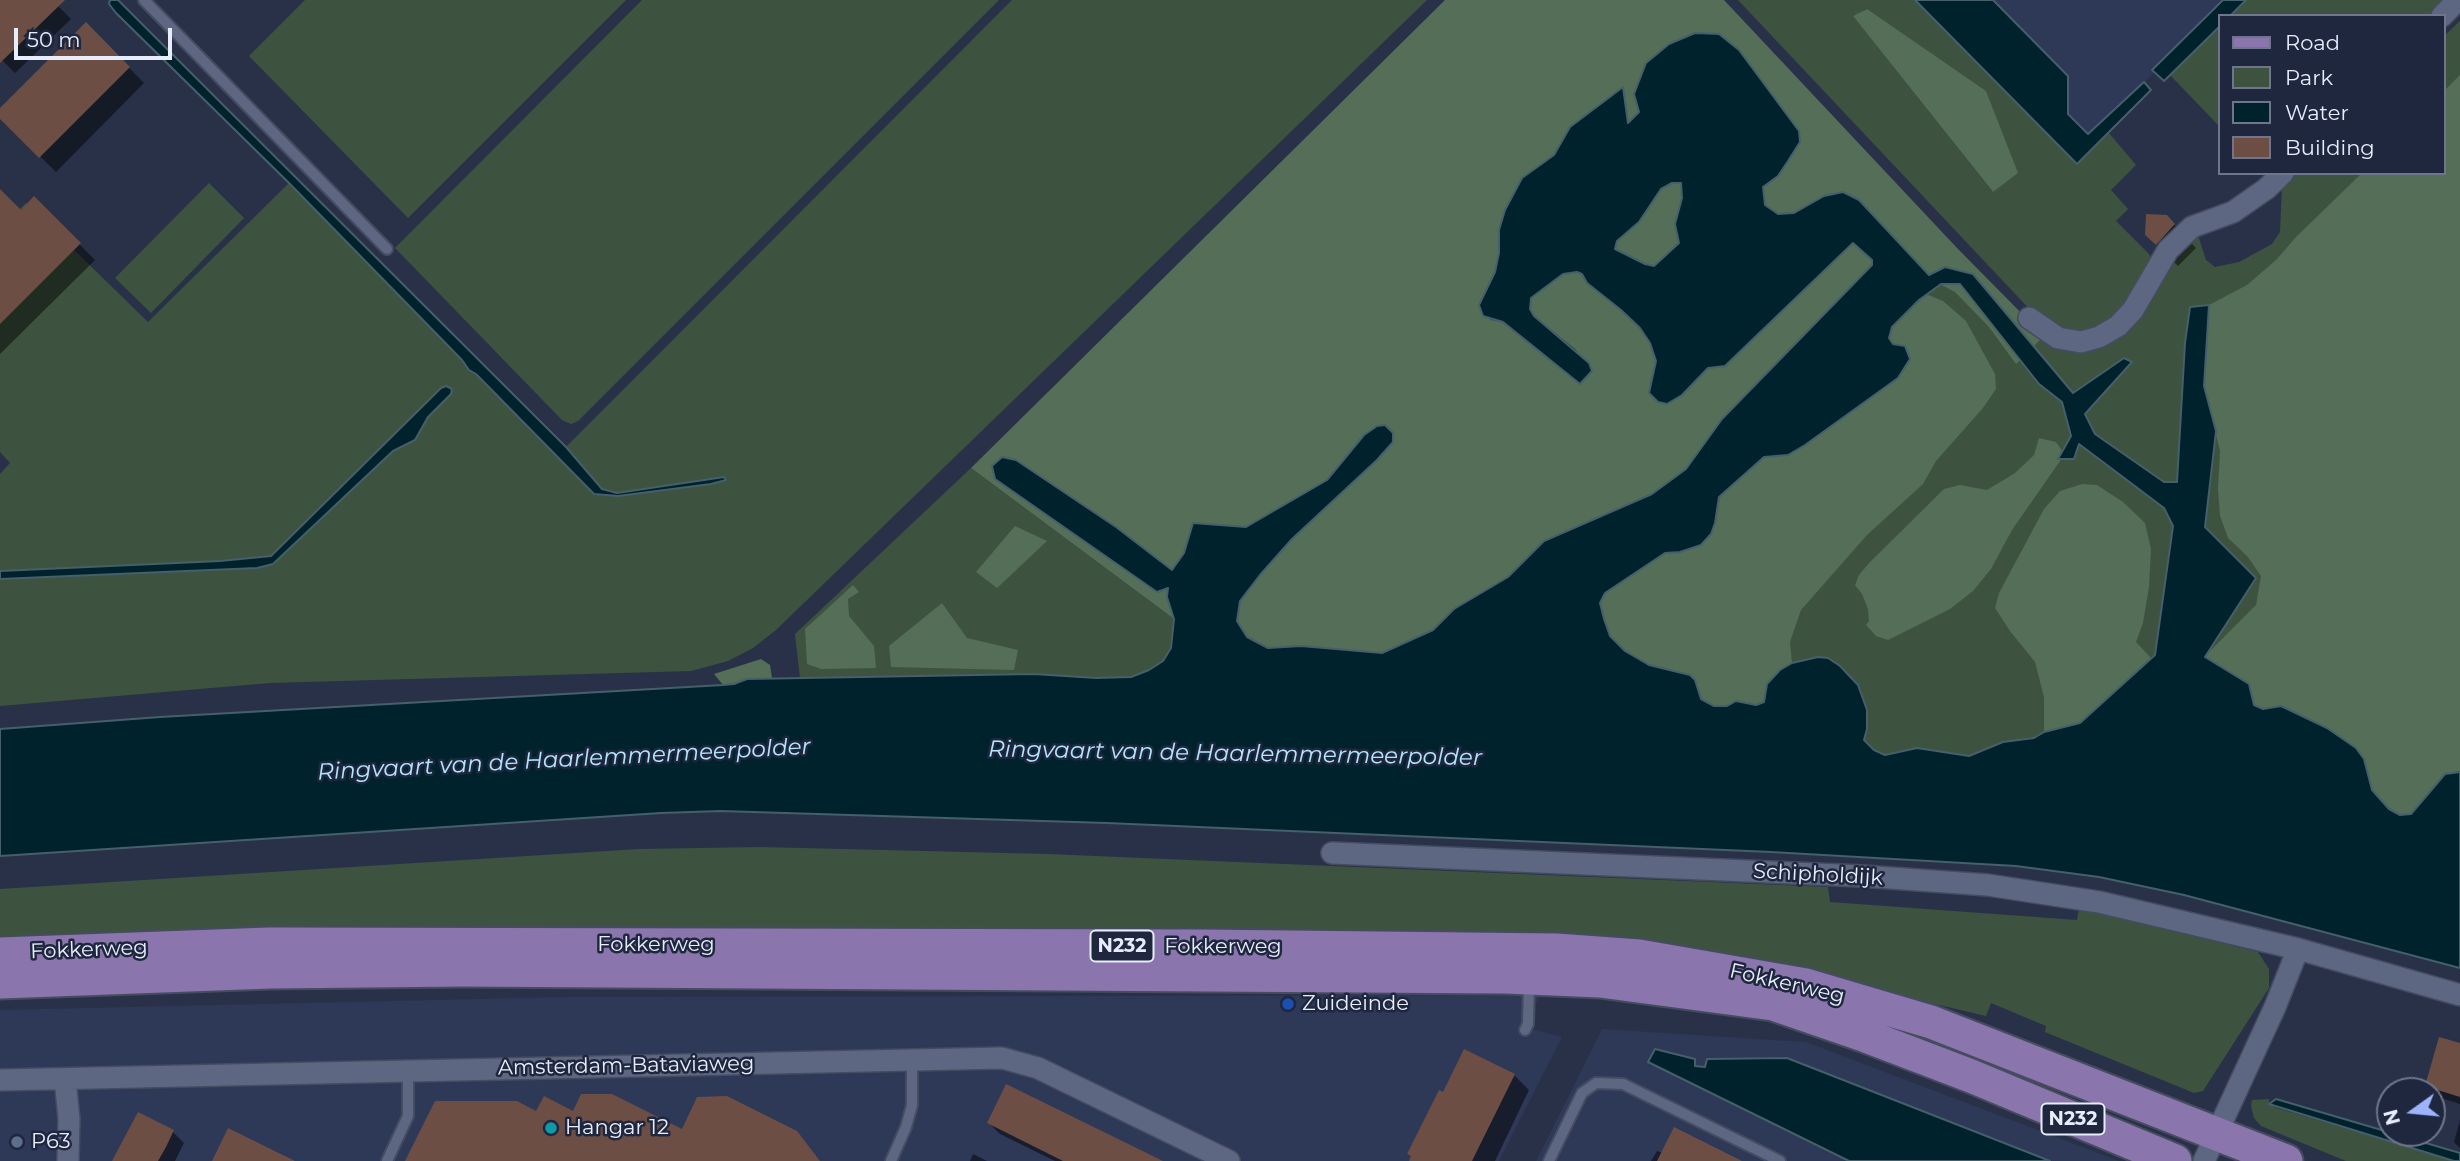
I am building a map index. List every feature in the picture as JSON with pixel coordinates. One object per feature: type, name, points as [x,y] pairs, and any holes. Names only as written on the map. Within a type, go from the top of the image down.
[{"type":"main road","name":"Fokkerweg","points":[[0,954],[310,944],[1214,946],[1556,950],[1639,956],[1806,985],[1931,1022],[2209,1147],[2286,1161]]},
{"type":"main road","name":"Fokkerweg","points":[[0,982],[271,972],[462,970],[1528,978],[1611,982],[1773,1004],[1936,1063],[2175,1161]]},
{"type":"street","points":[[2444,14],[2458,0]]},
{"type":"street","points":[[2029,318],[2058,338],[2081,342],[2099,337],[2118,326],[2133,310],[2168,250],[2192,227],[2233,212],[2281,175]]},
{"type":"street","name":"Schipholdijk","points":[[1332,853],[1862,876],[1988,885],[2098,902],[2298,949],[2460,995]]},
{"type":"street","points":[[2209,1147],[2275,1007],[2298,949]]},
{"type":"street","name":"Amsterdam-Bataviaweg","points":[[0,1080],[1002,1058],[1038,1068],[1229,1161]]},
{"type":"street","points":[[65,1079],[69,1119],[68,1161]]},
{"type":"lane","points":[[144,0],[387,249]]},
{"type":"lane","points":[[1525,1030],[1528,1024],[1528,978]]},
{"type":"lane","points":[[891,1161],[906,1127],[912,1105],[912,1060]]},
{"type":"lane","points":[[387,1161],[408,1116],[408,1070]]},
{"type":"lane","points":[[1549,1161],[1582,1093],[1596,1083],[1623,1084],[1780,1161]]},
{"type":"shaded area","points":[[1949,0],[2232,0],[2083,139]]},
{"type":"shaded area","points":[[1540,995],[1525,1027],[1562,1037],[1499,1161],[0,1161],[0,1010],[564,997]]},
{"type":"shaded area","points":[[1602,1029],[1806,1042],[2119,1161],[1536,1161]]},
{"type":"green space","points":[[305,0],[626,0],[408,218],[249,56]]},
{"type":"green space","points":[[642,0],[999,0],[578,421],[571,424],[562,420],[395,248]]},
{"type":"green space","points":[[1012,0],[1427,0],[776,630],[753,648],[728,661],[691,671],[270,683],[0,706],[0,579],[257,568],[273,564],[393,451],[412,441],[428,417],[451,394],[452,389],[446,386],[441,388],[271,556],[220,561],[0,571],[0,474],[10,463],[0,452],[0,229],[26,203],[148,322],[289,183],[469,370],[594,494],[615,496],[711,484],[726,480],[607,492],[566,447]]},
{"type":"green space","points":[[1445,0],[1724,0],[1958,249],[2044,336],[2016,364],[1989,327],[1955,292],[1934,281],[1859,200],[1843,192],[1824,196],[1794,213],[1778,214],[1764,205],[1763,187],[1778,176],[1800,142],[1640,82],[1634,94],[1639,112],[1627,124],[1623,87],[1570,127],[1554,155],[1522,178],[1499,230],[1499,253],[1495,272],[1479,305],[1491,320],[1503,322],[1573,379],[1585,377],[1592,371],[1575,349],[1534,316],[1530,309],[1531,298],[1564,274],[1583,274],[1587,283],[1640,328],[1650,343],[1656,361],[1649,393],[1682,395],[1708,368],[1725,366],[1853,242],[1872,260],[1872,265],[1722,419],[1686,469],[1652,494],[1544,541],[1508,577],[1454,609],[1433,630],[1382,653],[1301,646],[1268,648],[1247,637],[1237,621],[1240,601],[1260,575],[1292,539],[1393,442],[1364,435],[1327,480],[1246,527],[1193,523],[1184,553],[1172,571],[1167,597],[1174,619],[971,468]]},
{"type":"green space","points":[[1738,0],[1915,0],[2077,164],[2109,133],[2136,165],[2111,190],[2128,209],[2116,221],[2149,254],[2155,264],[2115,322],[2076,336],[2036,316]],"holes":[[[1866,9],[2017,173],[1992,191],[1854,17]]]},
{"type":"green space","points":[[2246,0],[2452,0],[2437,14],[2232,14]]},
{"type":"green space","points":[[1867,9],[1986,91],[2018,173],[1993,192],[1853,16]]},
{"type":"green space","points":[[2460,21],[2460,829],[2204,657],[2185,343],[2177,494],[2155,655],[2044,713],[2044,732],[2034,738],[2003,742],[1969,756],[1917,748],[1884,755],[1874,750],[1864,740],[1867,730],[1665,553],[1943,276],[2044,336],[2090,347],[2170,259],[2198,235],[2206,260],[2215,267],[2239,262],[2272,244],[2280,232],[2282,187],[2291,175],[2446,175],[2446,34]]},
{"type":"green space","points":[[2218,28],[2218,125],[2170,75]]},
{"type":"green space","points":[[2460,75],[2460,772],[2457,771],[2411,814],[2400,815],[2389,808],[2372,790],[2364,759],[2327,728],[2282,706],[2263,710],[2254,705],[2249,684],[2204,657],[2256,605],[2261,576],[2248,557],[2228,538],[2220,516],[2220,451],[2204,386],[2209,305],[2247,285],[2276,260],[2360,175],[2446,175],[2446,89]]},
{"type":"green space","points":[[209,183],[244,218],[151,313],[115,278]]},
{"type":"green space","points":[[1672,183],[1681,183],[1682,198],[1675,224],[1679,243],[1654,266],[1615,249],[1617,241],[1639,222],[1661,189]]},
{"type":"green space","points":[[1926,294],[1943,301],[1966,321],[1995,374],[1996,389],[1983,408],[1936,461],[1923,484],[1867,535],[1801,610],[1790,642],[1792,663],[1780,670],[1765,692],[1765,702],[1756,705],[1736,701],[1727,706],[1714,706],[1704,702],[1698,693],[1695,680],[1690,675],[1649,665],[1625,651],[1610,636],[1604,619],[1600,603],[1605,593],[1651,560],[1665,553],[1680,552],[1711,534],[1719,497],[1765,457],[1788,454],[1871,398],[1905,346],[1893,344],[1889,338],[1892,327]]},
{"type":"green space","points":[[2039,438],[2056,442],[2063,452],[2060,461],[2012,530],[1991,569],[1973,591],[1950,609],[1888,640],[1876,636],[1866,625],[1869,621],[1868,609],[1855,585],[1859,575],[1944,489],[1960,485],[1987,490],[2015,473],[2034,455]]},
{"type":"green space","points":[[971,468],[1174,619],[1171,648],[1163,661],[1131,677],[1034,674],[800,678],[795,634]]},
{"type":"green space","points":[[2082,484],[2097,485],[2123,502],[2145,523],[2151,549],[2149,587],[2143,623],[2136,642],[2151,658],[2080,723],[2044,732],[2044,697],[2035,662],[1995,608],[1999,593],[2044,509],[2060,491]]},
{"type":"green space","points":[[1015,526],[1047,541],[997,588],[976,572]]},
{"type":"green space","points":[[853,585],[859,592],[848,599],[849,616],[874,646],[876,668],[821,669],[807,664],[805,629]]},
{"type":"green space","points":[[942,603],[967,638],[1018,650],[1014,670],[891,667],[889,646]]},
{"type":"green space","points":[[761,659],[770,665],[772,678],[747,679],[723,685],[714,674]]},
{"type":"green space","points":[[760,847],[1048,854],[1828,887],[1830,902],[2077,920],[2079,908],[2258,952],[2269,969],[2269,988],[2203,1091],[2194,1093],[2045,1032],[2046,1026],[1991,1003],[1986,1016],[1841,982],[0,941],[0,889],[639,849]]},
{"type":"green space","points":[[2269,1099],[2269,1104],[2277,1108],[2376,1138],[2376,1147],[2407,1147],[2454,1161],[2346,1161],[2261,1126],[2254,1118],[2252,1100]]},
{"type":"water","points":[[110,0],[118,0],[566,447],[602,489],[617,493],[724,477],[726,480],[618,496],[594,494],[469,370],[289,183],[116,13],[109,4]]},
{"type":"water","points":[[1915,0],[1993,0],[2068,76],[2068,114],[2088,134],[2144,82],[2151,90],[2077,164]]},
{"type":"water","points":[[2223,0],[2246,0],[2232,14],[2218,14],[2218,28],[2164,81],[2152,70]]},
{"type":"water","name":"Ringvaart van de Haarlemmermeerpolder","points":[[1695,33],[1719,34],[1739,50],[1799,131],[1800,142],[1788,161],[1778,176],[1763,187],[1765,205],[1778,214],[1794,213],[1824,196],[1843,192],[1859,200],[1929,275],[1945,267],[1973,274],[2073,393],[2124,358],[2132,362],[2085,414],[2095,434],[2164,482],[2177,482],[2185,343],[2190,307],[2209,305],[2204,386],[2216,431],[2205,527],[2256,578],[2205,657],[2249,684],[2254,705],[2263,709],[2281,706],[2327,728],[2356,748],[2364,759],[2372,790],[2389,809],[2400,815],[2411,814],[2445,774],[2460,772],[2460,968],[2184,895],[2099,877],[2016,866],[1771,852],[1107,823],[721,811],[0,856],[0,729],[160,717],[723,685],[747,679],[1034,674],[1131,677],[1163,661],[1171,648],[1174,619],[1167,597],[1168,588],[1157,592],[995,479],[992,466],[1002,457],[1016,460],[1116,527],[1172,570],[1184,553],[1193,523],[1246,527],[1327,480],[1364,435],[1377,426],[1385,425],[1393,433],[1393,442],[1292,539],[1260,575],[1240,601],[1237,621],[1247,637],[1268,648],[1301,646],[1382,653],[1433,630],[1454,609],[1508,577],[1544,541],[1652,494],[1686,469],[1722,419],[1872,265],[1872,260],[1853,243],[1725,366],[1708,368],[1682,395],[1667,404],[1658,402],[1649,393],[1656,361],[1650,343],[1640,328],[1587,283],[1582,274],[1563,274],[1531,298],[1530,309],[1534,316],[1589,363],[1592,371],[1580,384],[1503,322],[1483,316],[1479,305],[1495,272],[1499,253],[1499,230],[1505,210],[1522,178],[1554,155],[1570,127],[1623,87],[1628,123],[1639,112],[1634,94],[1646,63],[1669,44]],"holes":[[[1672,183],[1681,183],[1682,198],[1675,224],[1679,243],[1654,266],[1615,249],[1617,241],[1639,222],[1661,189]],[[1941,284],[1960,284],[2039,384],[2062,402],[2071,436],[2058,459],[2074,459],[2079,444],[2164,508],[2173,526],[2155,655],[2080,723],[2044,732],[2034,738],[2003,742],[1969,756],[1917,748],[1885,755],[1874,750],[1864,740],[1867,710],[1858,685],[1828,658],[1818,657],[1792,663],[1780,670],[1767,684],[1764,702],[1756,705],[1736,701],[1727,706],[1714,706],[1701,699],[1695,680],[1690,675],[1649,665],[1625,651],[1610,636],[1604,619],[1600,603],[1605,593],[1665,553],[1680,552],[1701,545],[1711,534],[1719,497],[1764,457],[1788,455],[1805,445],[1898,378],[1910,359],[1905,346],[1893,344],[1889,338],[1892,327],[1919,300]]]},
{"type":"water","points":[[446,386],[452,389],[451,394],[428,417],[415,440],[393,451],[273,564],[257,568],[0,579],[0,571],[220,561],[271,556]]},
{"type":"water","points":[[1655,1049],[1695,1059],[1695,1066],[1705,1067],[1707,1059],[1787,1058],[2050,1161],[1849,1161],[1648,1062]]},
{"type":"water","points":[[2276,1099],[2376,1128],[2376,1137],[2269,1104]]},
{"type":"water","points":[[2409,1147],[2440,1147],[2460,1153],[2460,1161]]},
{"type":"building","points":[[0,0],[65,0],[0,63]]},
{"type":"building","points":[[86,22],[130,67],[39,158],[0,119],[0,108]]},
{"type":"building","points":[[0,189],[21,210],[34,196],[81,243],[0,324]]},
{"type":"building","points":[[2146,214],[2167,215],[2175,224],[2156,245],[2145,235]]},
{"type":"building","points":[[2439,1037],[2460,1043],[2460,1097],[2446,1093],[2446,1077],[2428,1077]]},
{"type":"building","points":[[1464,1049],[1515,1074],[1472,1161],[1409,1161],[1411,1156],[1407,1154],[1439,1090],[1443,1092]]},
{"type":"building","points":[[1006,1084],[1163,1161],[1063,1161],[987,1123]]},
{"type":"building","name":"Hangar 12","points":[[581,1094],[612,1094],[682,1129],[697,1097],[727,1096],[797,1131],[820,1161],[405,1161],[435,1101],[517,1101],[536,1111],[544,1096],[573,1111]]},
{"type":"building","points":[[138,1112],[174,1130],[166,1147],[158,1161],[112,1161]]},
{"type":"building","points":[[1674,1127],[1742,1161],[1657,1161]]},
{"type":"building","points":[[228,1128],[295,1161],[212,1161]]},
{"type":"place","name":"Zuideinde","points":[[1288,1004]]},
{"type":"place","name":"Hangar 12","points":[[551,1128]]},
{"type":"place","name":"P63","points":[[17,1142]]}]
